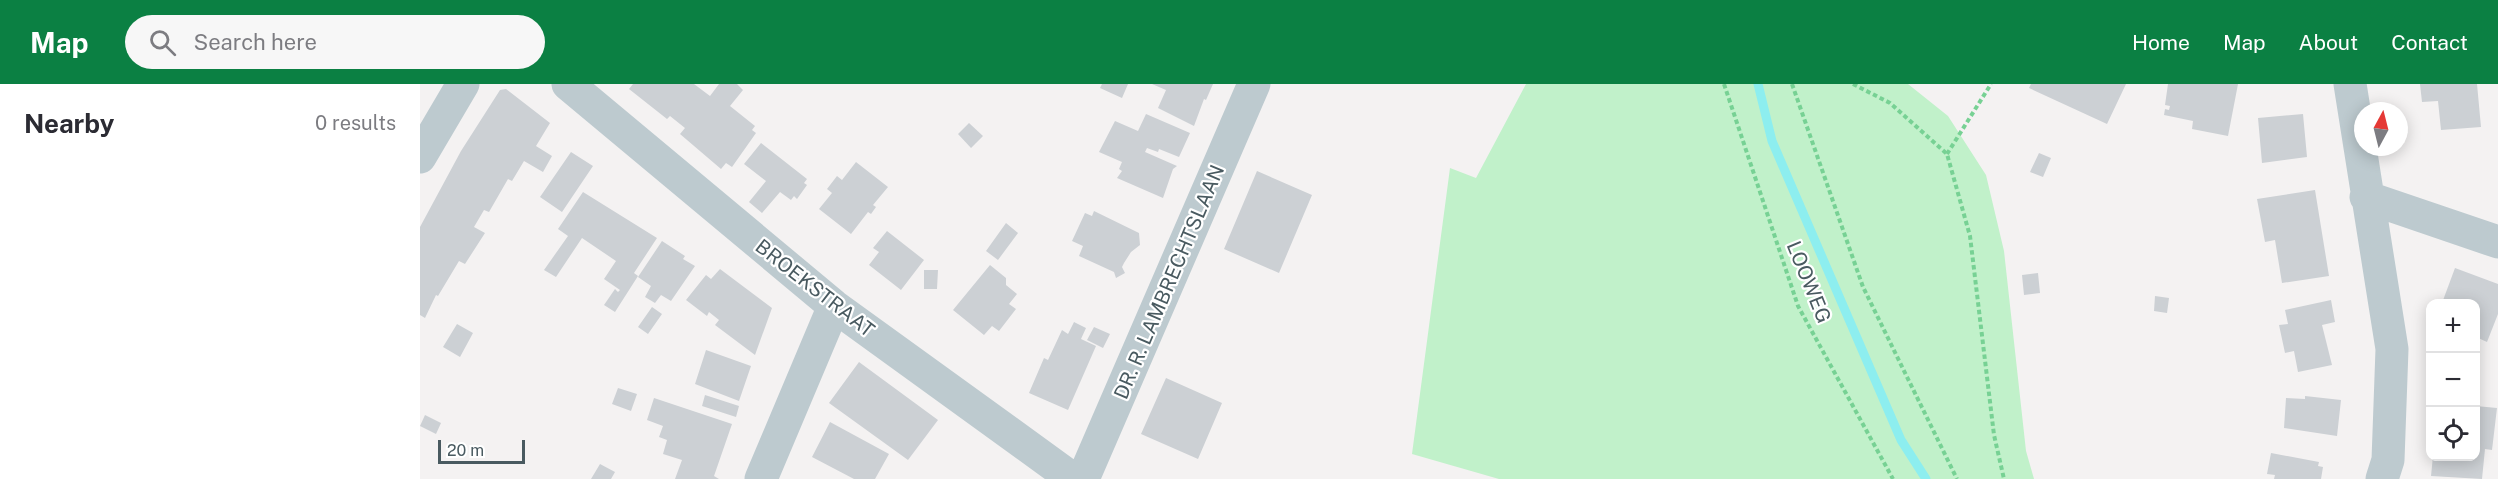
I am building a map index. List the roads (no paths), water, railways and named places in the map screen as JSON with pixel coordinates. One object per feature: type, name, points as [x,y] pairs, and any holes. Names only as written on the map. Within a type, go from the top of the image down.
[{"type":"street","points":[[420,157],[463,84]]},
{"type":"street","name":"BROEKSTRAAT","points":[[567,84],[834,306],[1073,479]]},
{"type":"street","name":"DR. R. LAMBRECHTSLAAN","points":[[1083,479],[1254,84]]},
{"type":"street","points":[[2350,84],[2366,197],[2392,349],[2388,460],[2382,479]]},
{"type":"street","points":[[2366,197],[2498,242]]},
{"type":"street","points":[[761,479],[834,306]]},
{"type":"waterway","points":[[1758,84],[1772,141],[1901,440],[1926,479]]}]
